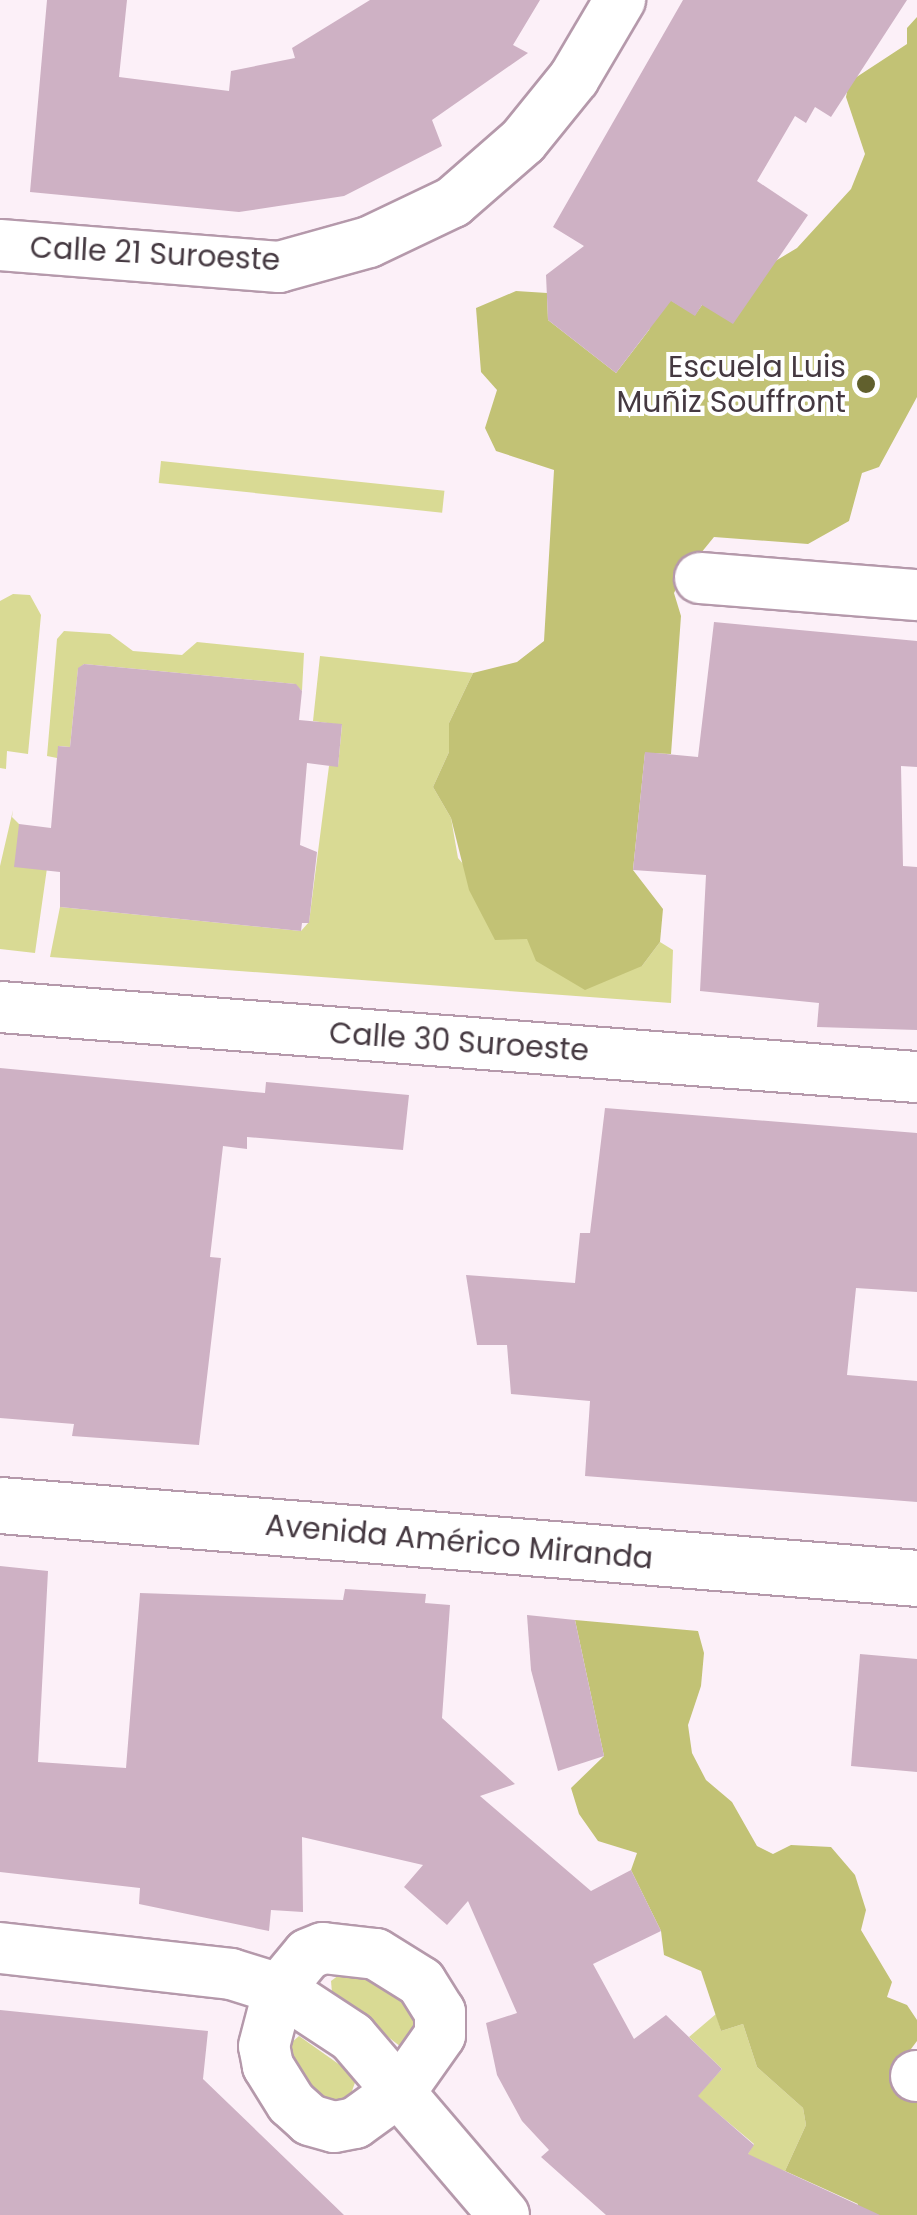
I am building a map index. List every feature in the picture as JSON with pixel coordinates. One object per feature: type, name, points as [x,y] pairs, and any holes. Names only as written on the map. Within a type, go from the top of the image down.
[{"type":"street","name":"Calle 21 Suroeste","points":[[0,245],[279,266],[368,242],[454,202],[523,141],[574,78],[620,0]]},
{"type":"street","points":[[700,578],[917,595]]},
{"type":"street","name":"Calle 30 Suroeste","points":[[0,1007],[917,1077]]},
{"type":"street","name":"Avenida Américo Miranda","points":[[0,1505],[917,1578]]},
{"type":"street","points":[[0,1948],[231,1974],[280,1989],[352,2038],[402,2089],[504,2215]]},
{"type":"street","points":[[323,1948],[376,1954],[421,1982],[440,2012],[440,2035],[402,2089],[355,2123],[334,2127],[310,2120],[268,2066],[265,2025],[280,1989],[308,1954],[323,1948]]},
{"type":"green space","points":[[161,461],[444,491],[442,513],[159,483]]},
{"type":"green space","points":[[13,594],[30,595],[41,615],[28,754],[7,751],[6,769],[0,768],[0,601]]},
{"type":"green space","points":[[64,631],[110,634],[133,651],[182,655],[197,642],[304,653],[302,691],[295,684],[84,664],[78,669],[70,747],[59,746],[57,758],[47,756],[57,639]]},
{"type":"green space","points":[[320,656],[473,673],[449,723],[449,752],[433,787],[451,818],[458,858],[527,939],[642,966],[660,942],[673,950],[671,1003],[50,957],[60,907],[301,931],[309,922],[329,766],[338,766],[342,725],[313,721]]},
{"type":"green space","points":[[13,810],[12,817],[49,854],[35,953],[0,949],[0,866]]},
{"type":"green space","points":[[343,1972],[358,1973],[407,2004],[416,2022],[401,2047],[332,1993],[331,1981]]},
{"type":"green space","points":[[716,2014],[721,2031],[743,2024],[757,2067],[803,2108],[806,2125],[785,2171],[743,2162],[754,2144],[697,2096],[722,2069],[689,2037]]},
{"type":"green space","points":[[299,2036],[357,2077],[347,2105],[316,2095],[284,2049]]},
{"type":"shaded area","points":[[917,17],[917,397],[879,467],[862,473],[849,521],[808,544],[714,537],[683,575],[674,593],[681,616],[671,754],[645,753],[633,870],[663,909],[660,942],[642,966],[585,990],[536,961],[527,939],[495,940],[469,890],[451,818],[433,787],[449,752],[449,723],[473,673],[517,662],[544,641],[554,470],[496,451],[485,428],[497,390],[481,372],[476,308],[516,291],[547,293],[548,320],[616,373],[649,330],[662,295],[695,315],[702,305],[797,248],[851,189],[865,154],[846,97],[849,82],[907,44],[907,28]]},
{"type":"shaded area","points":[[575,1620],[698,1631],[704,1653],[701,1686],[688,1725],[692,1753],[706,1780],[732,1802],[757,1846],[773,1854],[791,1845],[831,1847],[855,1875],[866,1910],[861,1930],[892,1982],[887,1997],[907,2005],[917,2020],[917,2041],[905,2057],[917,2088],[917,2215],[854,2215],[858,2204],[785,2171],[806,2125],[803,2108],[757,2067],[743,2024],[721,2031],[701,1971],[664,1955],[661,1931],[631,1870],[637,1853],[598,1841],[579,1814],[571,1788],[604,1756]]},
{"type":"building","points":[[47,0],[127,0],[119,77],[229,91],[231,71],[295,58],[292,48],[370,0],[540,0],[513,45],[528,53],[432,120],[442,146],[344,196],[239,212],[30,192]]},
{"type":"building","points":[[683,0],[907,0],[831,117],[815,107],[806,123],[795,116],[757,181],[808,215],[733,324],[702,305],[695,316],[671,301],[616,373],[548,320],[546,275],[584,246],[553,227]]},
{"type":"building","points":[[714,622],[917,641],[917,767],[901,766],[903,866],[917,867],[917,1030],[817,1027],[819,1003],[700,991],[706,875],[633,870],[645,752],[698,757]]},
{"type":"building","points":[[84,664],[296,684],[302,691],[299,720],[342,724],[338,767],[307,763],[300,845],[317,852],[309,923],[302,923],[301,931],[60,907],[60,872],[14,867],[19,824],[51,828],[58,746],[70,747],[78,668]]},
{"type":"building","points":[[0,1068],[265,1093],[266,1082],[409,1095],[403,1150],[247,1137],[247,1149],[223,1146],[210,1257],[221,1258],[199,1445],[72,1436],[74,1424],[0,1418]]},
{"type":"building","points":[[605,1108],[917,1133],[917,1292],[856,1288],[847,1375],[917,1381],[917,1502],[585,1476],[590,1401],[511,1394],[507,1345],[477,1345],[466,1275],[575,1283],[580,1233],[590,1233]]},
{"type":"building","points":[[0,1566],[48,1571],[38,1762],[126,1768],[140,1593],[343,1600],[345,1589],[426,1594],[425,1603],[450,1605],[442,1718],[515,1784],[480,1796],[591,1891],[631,1870],[661,1931],[593,1964],[634,2039],[666,2015],[722,2069],[698,2096],[754,2145],[748,2154],[880,2215],[606,2215],[541,2157],[549,2150],[522,2121],[497,2075],[486,2023],[517,2013],[468,1901],[447,1925],[404,1887],[423,1865],[302,1837],[303,1912],[271,1910],[269,1931],[139,1904],[140,1888],[0,1872]]},
{"type":"building","points":[[527,1615],[575,1620],[604,1756],[558,1771],[531,1670]]},
{"type":"building","points":[[860,1654],[917,1659],[917,1772],[851,1766]]},
{"type":"building","points":[[0,2010],[208,2031],[203,2079],[344,2215],[0,2215]]},
{"type":"place","name":"Escuela Luis Muñiz Souffront","points":[[866,384]]}]
